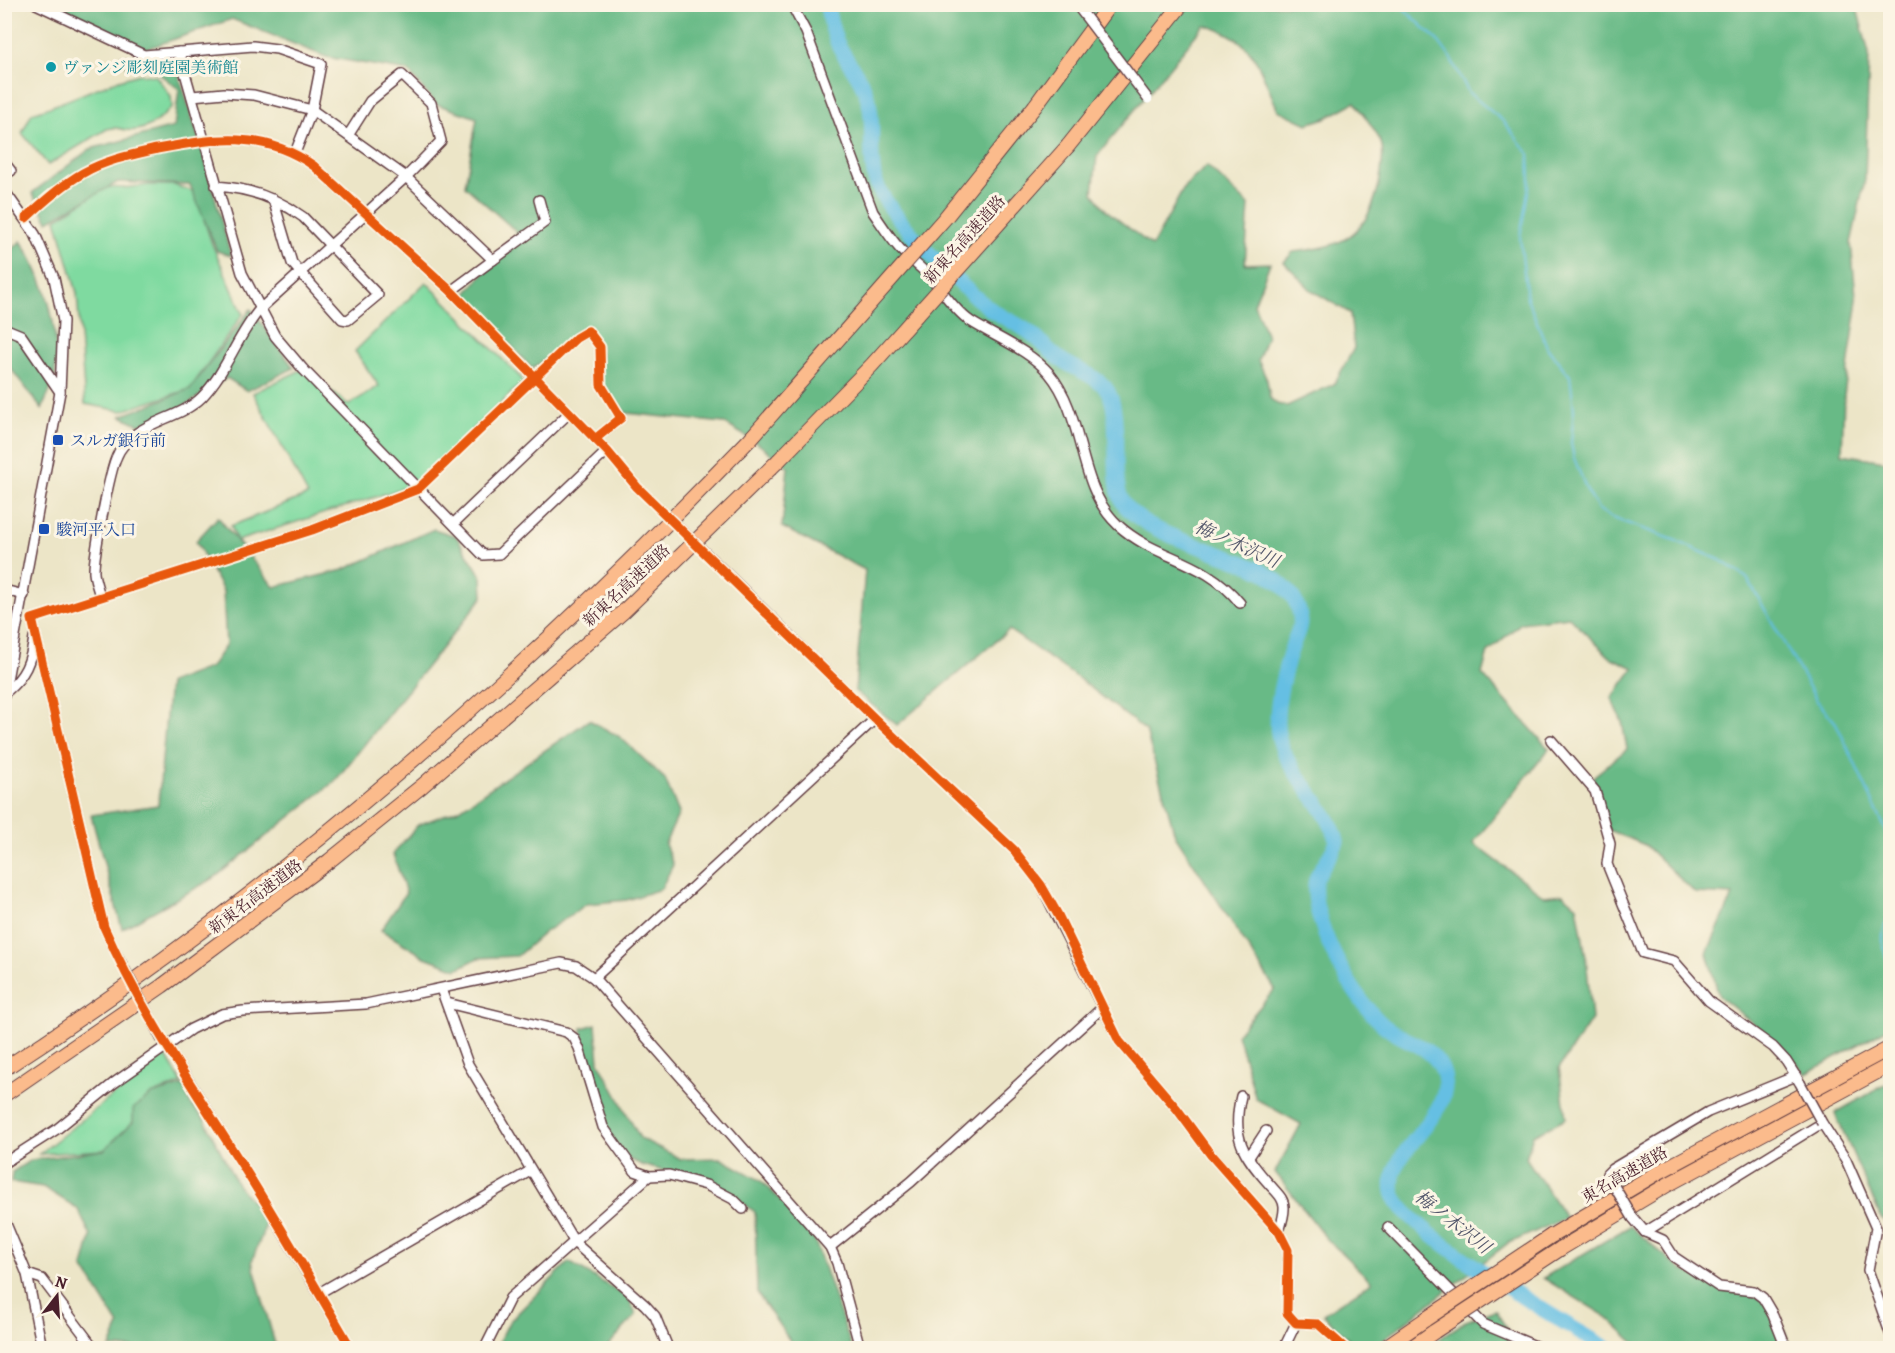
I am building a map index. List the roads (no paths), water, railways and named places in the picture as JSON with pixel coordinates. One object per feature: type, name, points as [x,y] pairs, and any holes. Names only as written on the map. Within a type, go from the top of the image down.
[{"type":"highway","name":"新東名高速道路","points":[[4,1069],[148,970],[312,844],[402,770],[568,622],[658,535],[751,438],[922,245],[1035,106],[1110,4]]},
{"type":"highway","name":"新東名高速道路","points":[[4,1095],[162,986],[329,861],[422,786],[623,612],[779,460],[888,347],[1068,146],[1182,4]]},
{"type":"highway","name":"東名高速道路","points":[[1384,1348],[1551,1236],[1659,1172],[1890,1048]]},
{"type":"highway","name":"東名高速道路","points":[[1411,1348],[1560,1249],[1667,1185],[1890,1065]]},
{"type":"street","points":[[36,4],[144,55],[254,46],[277,49],[321,64],[312,110],[295,153]]},
{"type":"street","points":[[792,4],[806,32],[873,212],[890,237],[970,321],[1019,350],[1050,374],[1062,394],[1081,444],[1098,502],[1118,525],[1134,537],[1212,575],[1227,586],[1240,603]]},
{"type":"street","points":[[1076,4],[1148,99]]},
{"type":"street","points":[[179,52],[242,273],[275,336],[303,369],[483,555],[499,554],[608,451]]},
{"type":"street","points":[[100,596],[94,573],[110,476],[117,455],[134,435],[184,412],[201,398],[218,378],[248,322],[260,309],[406,177],[441,141],[431,103],[402,75],[370,101],[349,134]]},
{"type":"street","points":[[192,96],[254,95],[312,110],[349,134],[406,177],[493,260]]},
{"type":"street","points":[[26,218],[61,188],[85,172],[119,157],[205,141],[230,138],[271,144],[295,153],[314,166],[364,214],[452,291],[535,380],[608,451],[637,487],[875,719],[1014,850],[1041,885],[1119,1041],[1178,1109],[1211,1155],[1279,1232],[1288,1250],[1287,1313],[1296,1323],[1318,1324],[1345,1348]]},
{"type":"street","points":[[4,162],[11,171]]},
{"type":"street","points":[[216,186],[237,187],[273,199],[303,217],[378,295],[348,320],[342,319],[300,274],[286,251],[273,199]]},
{"type":"street","points":[[4,190],[26,218],[54,278],[63,321],[60,392],[20,622],[5,693]]},
{"type":"street","points":[[452,291],[545,222],[539,200]]},
{"type":"street","points":[[4,328],[21,335],[60,392]]},
{"type":"street","points":[[20,622],[312,530],[418,489],[535,380],[576,338],[588,331],[600,346],[600,385],[621,418],[595,439]]},
{"type":"street","points":[[454,523],[569,413]]},
{"type":"street","points":[[4,591],[24,595]]},
{"type":"street","points":[[5,693],[21,679],[31,661],[34,635],[32,619]]},
{"type":"street","points":[[32,619],[105,927],[113,947],[164,1043],[254,1184],[351,1348]]},
{"type":"street","points":[[594,978],[875,719]]},
{"type":"street","points":[[1551,740],[1595,791],[1610,844],[1607,864],[1643,953],[1674,962],[1709,1001],[1773,1047],[1798,1079],[1846,1160],[1876,1228],[1868,1270],[1890,1333]]},
{"type":"street","points":[[4,1163],[57,1129],[164,1043],[222,1014],[366,1004],[561,963],[576,966],[594,978],[830,1247],[837,1263],[860,1348]]},
{"type":"street","points":[[441,989],[468,1064],[575,1243],[655,1316],[668,1348]]},
{"type":"street","points":[[447,1003],[566,1032],[574,1038],[603,1127],[635,1171],[649,1176],[669,1174],[706,1185],[733,1199],[743,1209]]},
{"type":"street","points":[[830,1247],[911,1182],[1103,1007]]},
{"type":"street","points":[[1786,1348],[1773,1315],[1755,1291],[1719,1287],[1674,1257],[1663,1240],[1645,1232],[1633,1218],[1607,1174],[1708,1112],[1798,1079]]},
{"type":"street","points":[[1241,1096],[1236,1125],[1237,1135],[1249,1157],[1282,1198],[1284,1208],[1279,1232]]},
{"type":"street","points":[[1645,1232],[1822,1123]]},
{"type":"street","points":[[1249,1157],[1266,1131]]},
{"type":"street","points":[[319,1293],[530,1171]]},
{"type":"street","points":[[485,1348],[510,1298],[649,1176]]},
{"type":"street","points":[[4,1218],[27,1274],[42,1348]]},
{"type":"street","points":[[1388,1227],[1483,1324],[1540,1348]]},
{"type":"street","points":[[27,1274],[42,1279],[94,1348]]},
{"type":"street","points":[[1284,1348],[1296,1323]]},
{"type":"waterway","name":"梅ノ木沢川","points":[[826,4],[837,41],[867,95],[871,112],[872,160],[875,179],[881,194],[893,211],[926,250],[980,301],[1031,334],[1058,358],[1091,376],[1105,387],[1111,398],[1114,413],[1117,482],[1120,497],[1126,507],[1144,522],[1166,534],[1263,572],[1282,585],[1296,603],[1300,614],[1300,625],[1284,675],[1277,722],[1279,739],[1285,754],[1323,811],[1337,841],[1316,879],[1316,901],[1321,921],[1339,964],[1364,1004],[1377,1020],[1390,1030],[1431,1054],[1441,1067],[1445,1084],[1442,1100],[1400,1161],[1393,1176],[1393,1192],[1403,1208],[1424,1229],[1454,1252],[1607,1348]]},
{"type":"waterway","points":[[1399,4],[1439,42],[1450,57],[1469,93],[1503,121],[1529,154],[1530,180],[1520,237],[1527,298],[1548,349],[1570,376],[1574,410],[1571,443],[1574,458],[1587,491],[1598,509],[1610,517],[1674,540],[1720,560],[1747,578],[1817,701],[1836,723],[1890,839]]},
{"type":"waterway","points":[[1890,916],[1883,935],[1885,954],[1890,967]]},
{"type":"place","name":"ヴァンジ彫刻庭園美術館","points":[[51,67]]},
{"type":"place","name":"スルガ銀行前","points":[[58,440]]},
{"type":"place","name":"駿河平入口","points":[[44,529]]}]
